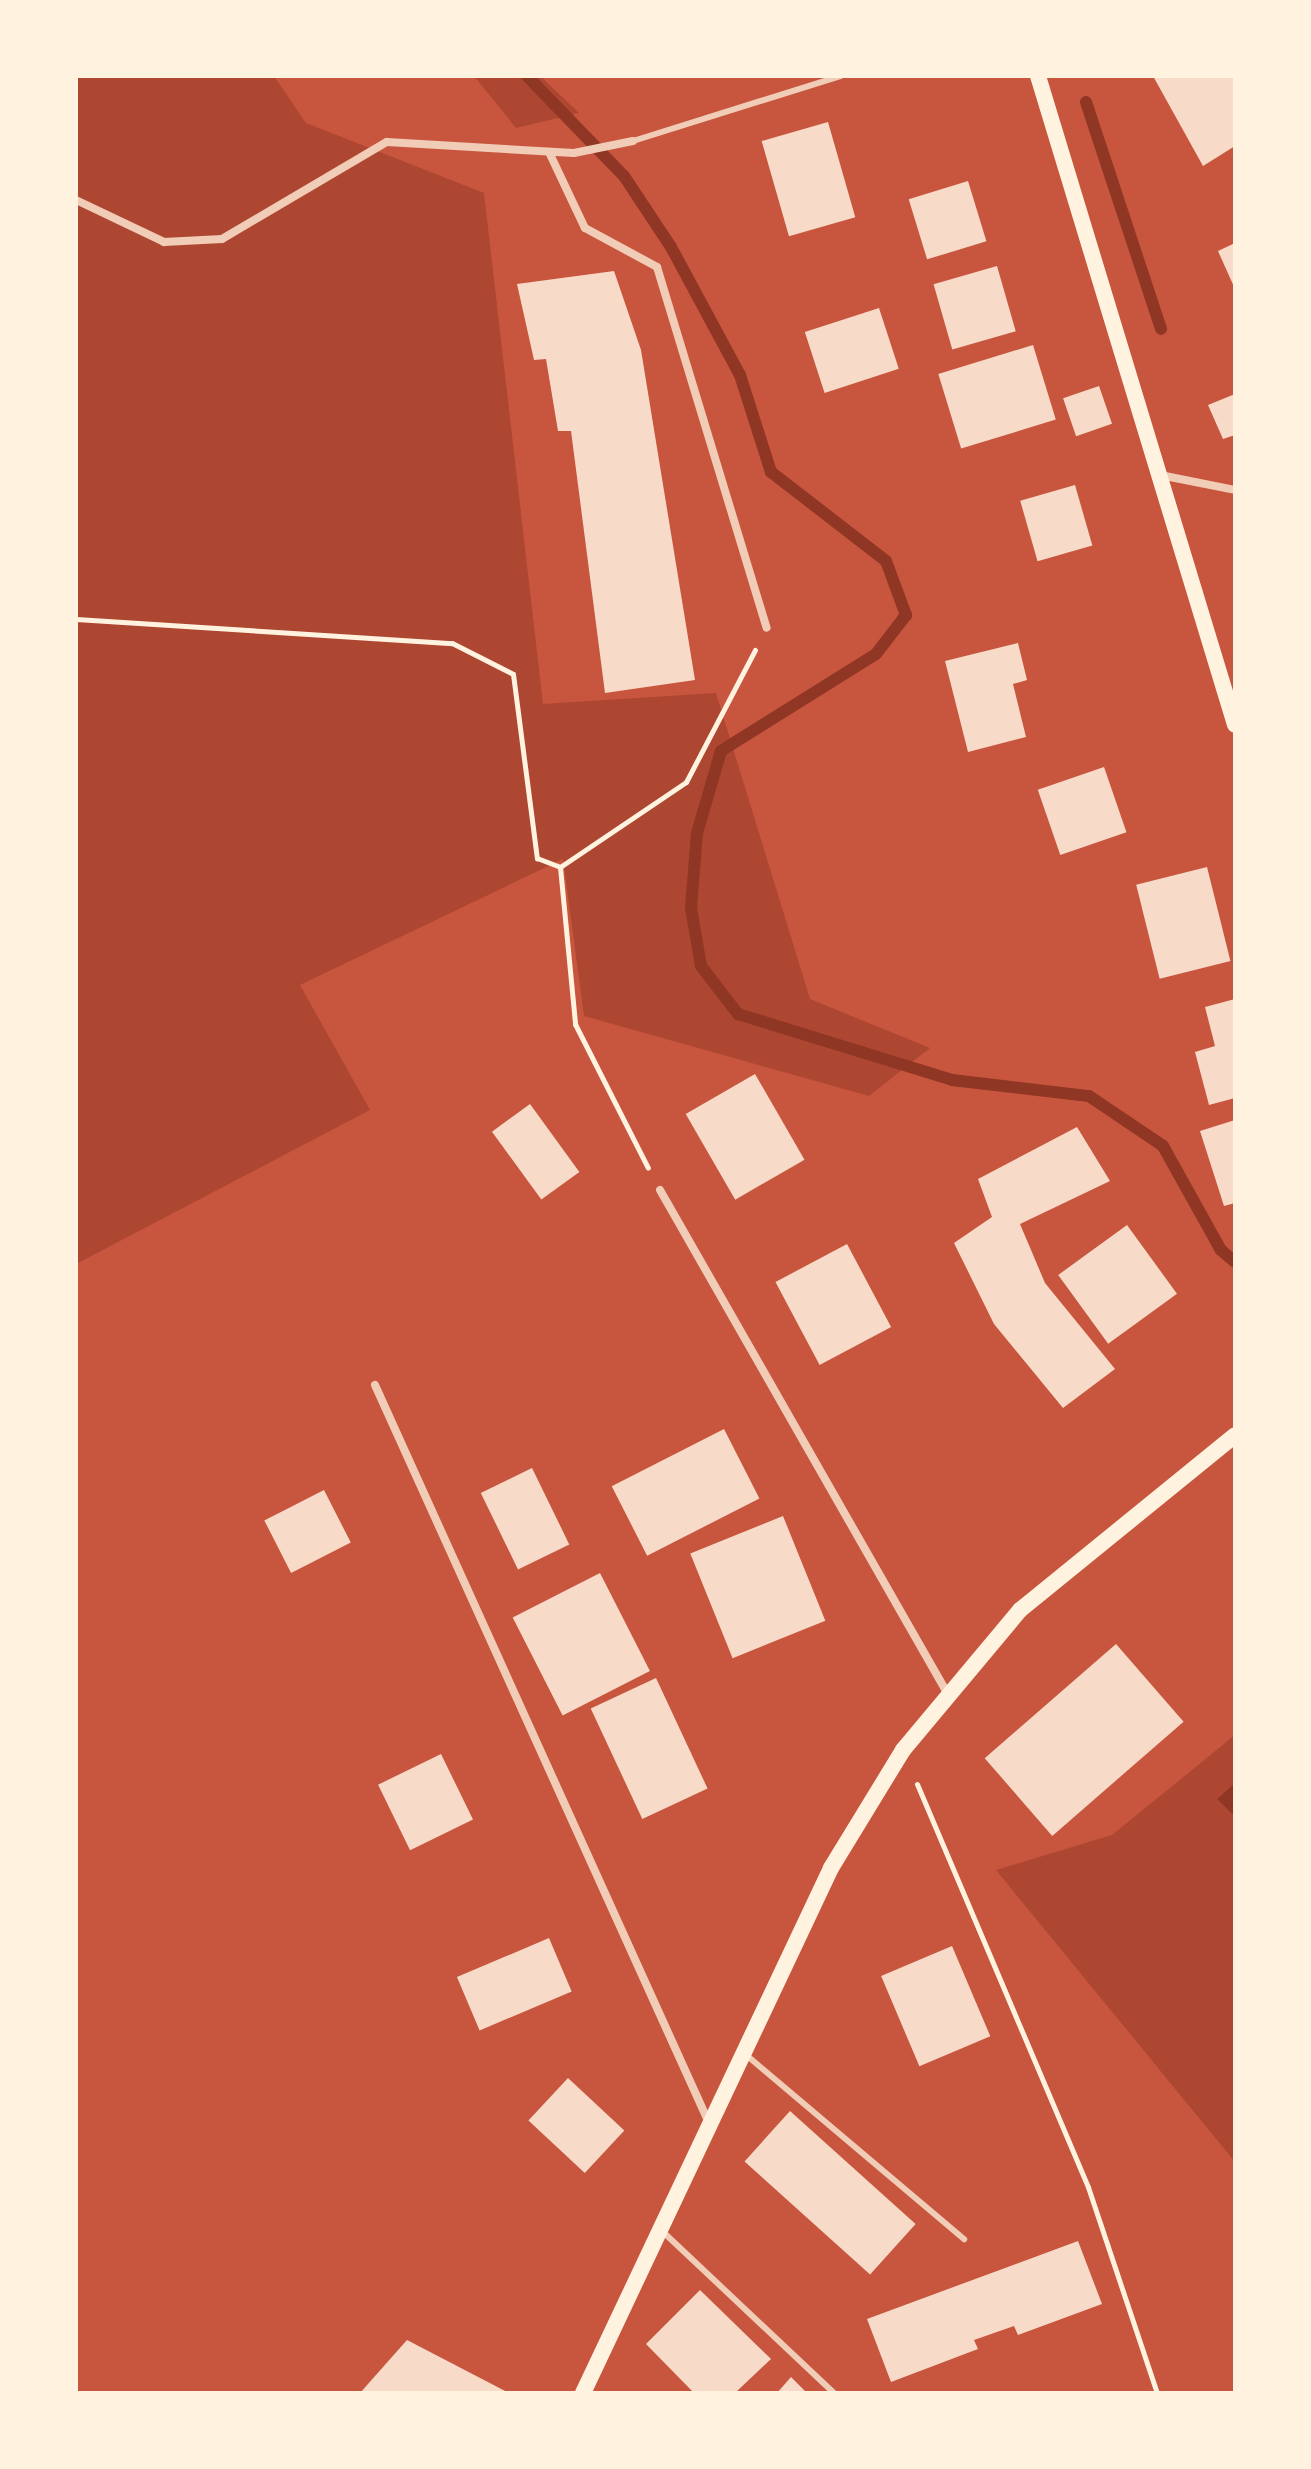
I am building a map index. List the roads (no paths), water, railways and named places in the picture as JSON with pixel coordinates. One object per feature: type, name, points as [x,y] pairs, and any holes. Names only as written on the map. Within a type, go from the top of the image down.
[{"type":"main road","points":[[1038,76],[1165,476],[1235,725]]},
{"type":"main road","points":[[583,2393],[831,1868],[903,1750],[946,1691],[1020,1610],[1235,1435]]},
{"type":"street","points":[[76,200],[164,242],[222,239],[387,142],[574,153],[633,141]]},
{"type":"street","points":[[549,152],[585,228],[657,267],[767,628]]},
{"type":"street","points":[[1165,476],[1235,490]]},
{"type":"street","points":[[660,1190],[946,1691]]},
{"type":"street","points":[[375,1385],[711,2127]]},
{"type":"lane","points":[[633,141],[841,76]]},
{"type":"lane","points":[[745,2054],[964,2239]]},
{"type":"lane","points":[[661,2230],[834,2393]]},
{"type":"waterway","points":[[527,76],[624,176],[671,247],[740,375],[771,472],[886,561],[906,615],[876,654],[721,751],[697,833],[691,908],[701,966],[738,1014],[952,1080],[1089,1096],[1163,1146],[1221,1250],[1235,1262]]},
{"type":"waterway","points":[[1086,102],[1161,329]]}]
